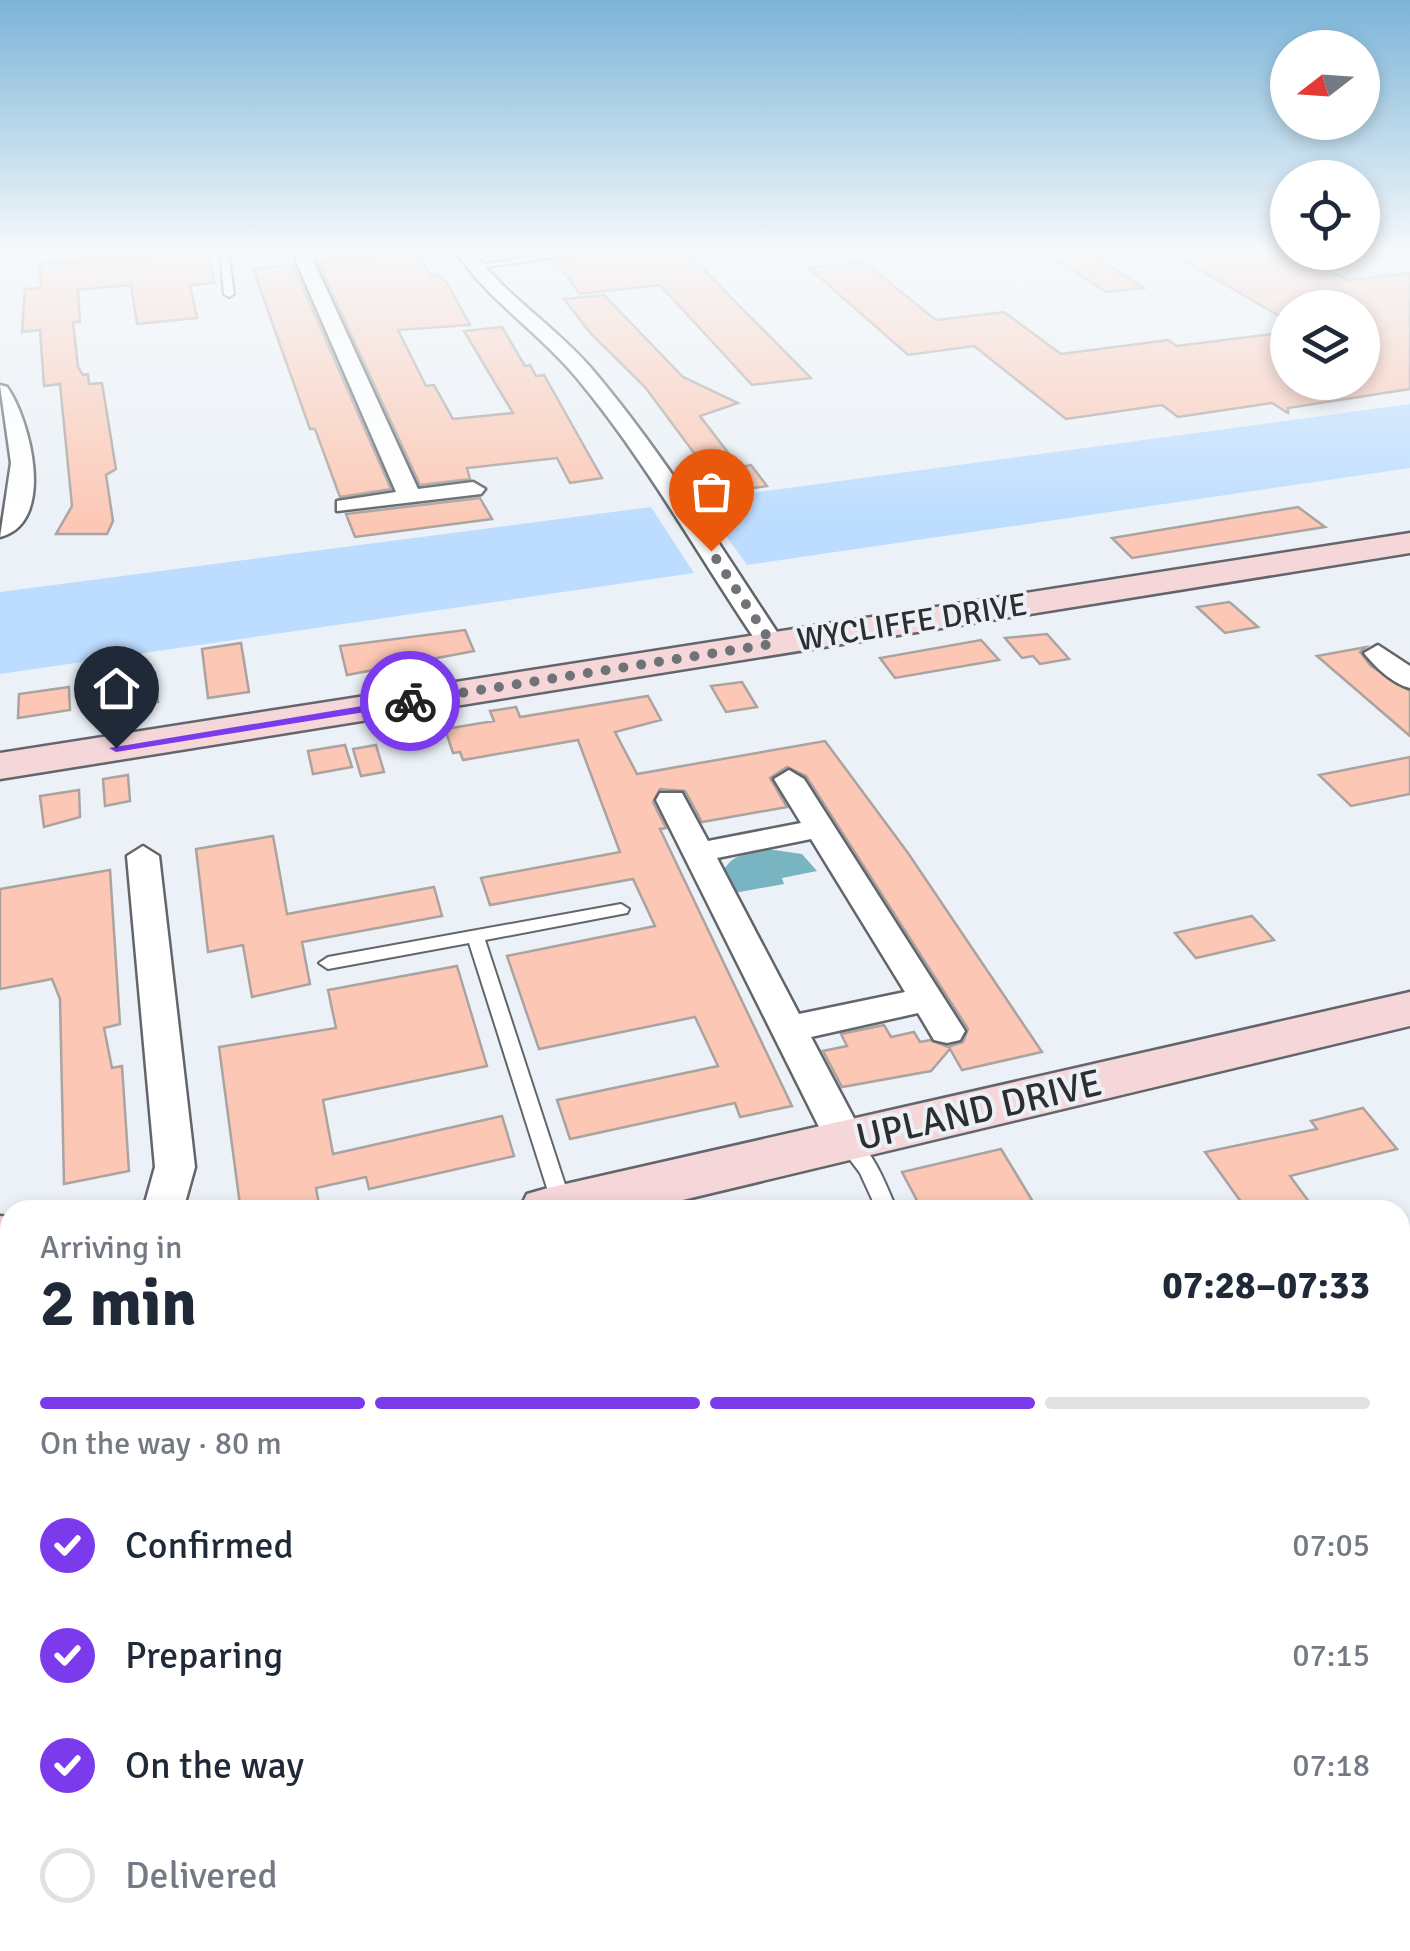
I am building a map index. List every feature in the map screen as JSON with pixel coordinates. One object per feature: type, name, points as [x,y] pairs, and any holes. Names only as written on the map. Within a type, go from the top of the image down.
[{"type":"street","points":[[340,341],[410,498]]},
{"type":"street","points":[[554,341],[587,376],[772,644]]},
{"type":"street","points":[[0,391],[12,402],[18,417],[20,488],[19,512],[0,530]]},
{"type":"street","points":[[345,506],[473,490]]},
{"type":"street","name":"WYCLIFFE DRIVE","points":[[0,766],[1410,543]]},
{"type":"street","points":[[1378,653],[1410,680]]},
{"type":"street","points":[[790,779],[947,1031]]},
{"type":"street","points":[[671,800],[846,1141]]},
{"type":"street","points":[[698,852],[821,828]]},
{"type":"street","points":[[142,856],[175,1167],[167,1200]]},
{"type":"street","points":[[789,1029],[927,999]]},
{"type":"street","name":"UPLAND DRIVE","points":[[590,1200],[1410,1009]]},
{"type":"lane","points":[[328,963],[621,908]]},
{"type":"lane","points":[[475,936],[553,1200]]},
{"type":"lane","points":[[846,1141],[868,1169],[883,1200]]},
{"type":"shaded area","points":[[1410,404],[1410,468],[747,565],[700,500]]},
{"type":"shaded area","points":[[651,507],[694,573],[0,674],[0,592]]},
{"type":"shaded area","points":[[767,849],[802,854],[817,871],[782,878],[784,884],[734,893],[723,873],[726,867],[741,855]]},
{"type":"building","points":[[41,341],[75,341],[78,367],[83,375],[88,374],[89,384],[102,383],[116,469],[106,475],[113,521],[107,534],[56,534],[72,506],[60,384],[44,386]]},
{"type":"building","points":[[279,341],[326,341],[391,489],[340,497],[315,429],[310,429]]},
{"type":"building","points":[[354,341],[404,341],[426,386],[434,385],[453,419],[513,413],[470,341],[510,341],[525,366],[530,365],[536,376],[544,375],[602,478],[570,483],[557,458],[467,468],[470,479],[420,485]]},
{"type":"building","points":[[598,341],[648,341],[683,377],[738,403],[700,416],[739,467],[751,465],[767,486],[723,492],[645,387]]},
{"type":"building","points":[[712,341],[774,341],[811,378],[752,385]]},
{"type":"building","points":[[892,341],[1043,341],[1061,354],[1160,341],[1177,346],[1270,341],[1270,400],[1339,400],[1288,408],[1288,413],[1272,403],[1178,417],[1162,405],[1066,419],[974,346],[908,355]]},
{"type":"building","points":[[1380,341],[1410,341],[1410,389],[1380,394]]},
{"type":"building","points":[[480,498],[492,519],[355,537],[346,514]]},
{"type":"building","points":[[1298,507],[1325,527],[1132,558],[1112,538]]},
{"type":"building","points":[[1229,602],[1258,627],[1225,633],[1197,607]]},
{"type":"building","points":[[465,630],[474,651],[347,675],[340,646]]},
{"type":"building","points":[[1047,634],[1069,659],[1040,664],[1033,656],[1022,658],[1005,638]]},
{"type":"building","points":[[981,640],[999,660],[895,678],[880,658]]},
{"type":"building","points":[[241,643],[249,692],[208,698],[202,649]]},
{"type":"building","points":[[1366,647],[1360,652],[1371,666],[1410,691],[1410,736],[1317,656]]},
{"type":"building","points":[[155,673],[158,702],[99,711],[99,688],[129,684],[129,677]]},
{"type":"building","points":[[742,682],[757,707],[726,712],[711,686]]},
{"type":"building","points":[[69,687],[70,710],[18,718],[19,694]]},
{"type":"building","points":[[648,696],[661,720],[615,732],[637,774],[825,741],[908,853],[1042,1052],[962,1070],[950,1049],[931,1071],[842,1087],[823,1051],[847,1046],[841,1034],[884,1025],[891,1037],[914,1032],[920,1042],[930,1040],[948,1047],[963,1042],[968,1029],[806,776],[787,767],[770,778],[787,807],[702,822],[685,791],[660,789],[653,802],[666,828],[660,829],[792,1106],[740,1117],[735,1103],[570,1139],[557,1100],[718,1066],[695,1017],[539,1049],[507,956],[655,926],[633,879],[490,905],[481,878],[620,852],[578,740],[463,760],[460,752],[453,753],[445,729],[494,721],[490,711],[516,707],[520,717]]},
{"type":"building","points":[[345,745],[352,767],[313,774],[308,751]]},
{"type":"building","points":[[376,745],[384,772],[361,776],[353,749]]},
{"type":"building","points":[[1410,757],[1410,794],[1351,806],[1319,775]]},
{"type":"building","points":[[128,775],[130,801],[105,806],[103,779]]},
{"type":"building","points":[[79,790],[80,817],[44,827],[40,796]]},
{"type":"building","points":[[273,836],[287,914],[434,887],[442,916],[302,942],[310,984],[252,997],[243,945],[208,952],[196,849]]},
{"type":"building","points":[[110,870],[120,1024],[104,1028],[112,1068],[122,1066],[129,1171],[64,1184],[60,999],[52,979],[0,989],[0,889]]},
{"type":"building","points":[[1252,916],[1274,940],[1196,958],[1175,933]]},
{"type":"building","points":[[457,966],[487,1066],[323,1100],[333,1154],[502,1116],[514,1156],[369,1189],[366,1177],[316,1188],[318,1200],[239,1200],[219,1047],[336,1028],[328,990]]},
{"type":"building","points":[[1363,1108],[1397,1149],[1290,1176],[1308,1200],[1240,1200],[1205,1152],[1317,1129],[1311,1121]]},
{"type":"building","points":[[1001,1149],[1032,1200],[917,1200],[902,1172]]},
{"type":"way so far","points":[[410,701],[772,644],[711,551]]},
{"type":"route","points":[[116,748],[410,701]]}]
